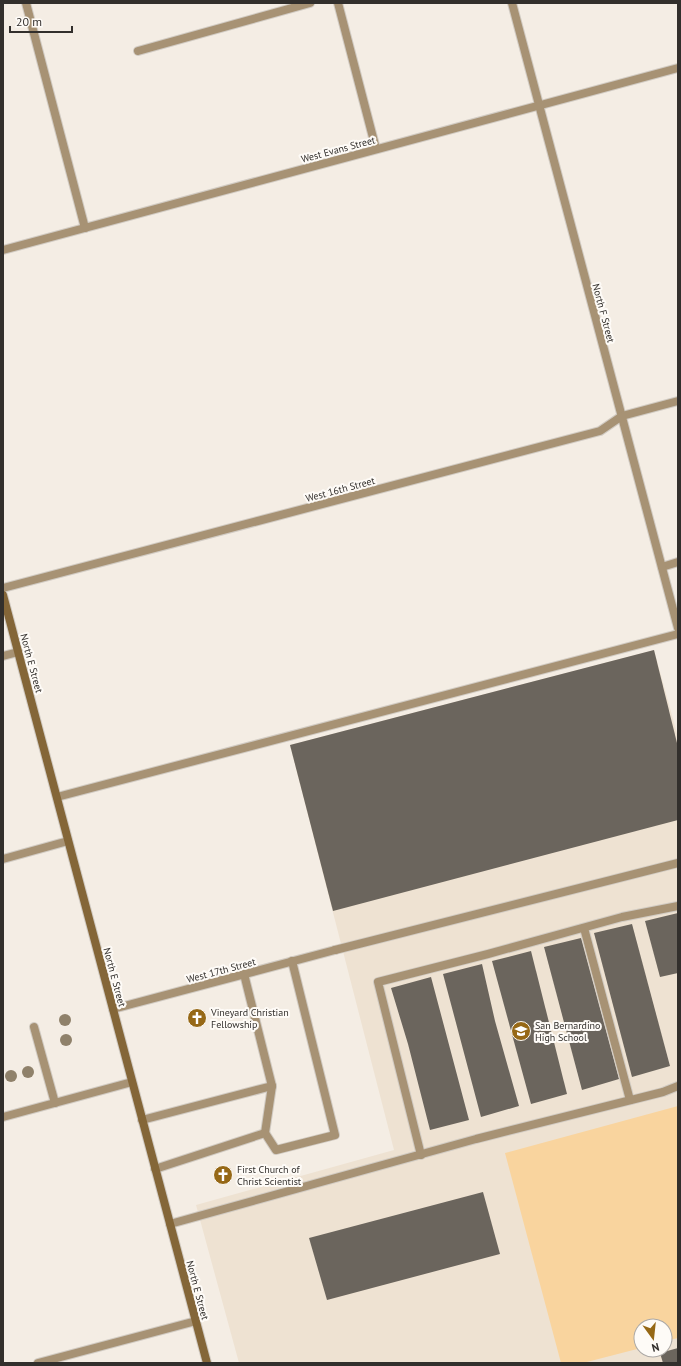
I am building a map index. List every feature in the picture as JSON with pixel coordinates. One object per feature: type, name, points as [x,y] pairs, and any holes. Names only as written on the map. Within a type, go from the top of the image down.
[{"type":"main road","name":"North E Street","points":[[3,595],[207,1363]]},
{"type":"street","points":[[26,3],[85,228]]},
{"type":"street","points":[[138,51],[310,3]]},
{"type":"street","points":[[338,3],[376,149]]},
{"type":"street","name":"North F Street","points":[[512,3],[678,628]]},
{"type":"street","name":"West Evans Street","points":[[3,250],[678,68]]},
{"type":"street","name":"West 16th Street","points":[[3,588],[600,431],[622,416],[678,401]]},
{"type":"street","points":[[662,567],[678,562]]},
{"type":"street","points":[[57,797],[678,634]]},
{"type":"street","points":[[3,656],[18,652]]},
{"type":"street","points":[[3,859],[68,841]]},
{"type":"street","name":"West 17th Street","points":[[113,1009],[292,961],[678,863]]},
{"type":"street","points":[[421,1155],[378,982],[622,917],[678,906]]},
{"type":"street","points":[[584,928],[630,1100]]},
{"type":"street","points":[[244,974],[272,1086],[265,1133],[276,1150],[335,1135],[292,961]]},
{"type":"street","points":[[34,1027],[55,1103]]},
{"type":"street","points":[[3,1117],[132,1082]]},
{"type":"street","points":[[142,1120],[272,1086]]},
{"type":"street","points":[[170,1224],[476,1139],[663,1092],[678,1086]]},
{"type":"street","points":[[155,1168],[265,1133]]},
{"type":"street","points":[[38,1363],[196,1321]]},
{"type":"shaded area","name":"San Bernardino High School","points":[[654,650],[678,737],[678,1363],[239,1363],[196,1205],[394,1150],[290,745]]},
{"type":"shaded area","points":[[678,1106],[678,1338],[673,1339],[673,1318],[633,1318],[633,1350],[583,1363],[561,1363],[505,1153]]},
{"type":"building","points":[[654,650],[678,747],[678,820],[333,911],[290,745]]},
{"type":"building","points":[[678,913],[678,973],[660,977],[645,921]]},
{"type":"building","points":[[632,924],[670,1066],[632,1077],[594,933]]},
{"type":"building","points":[[581,938],[619,1079],[582,1090],[544,947]]},
{"type":"building","points":[[531,951],[567,1094],[531,1104],[492,961]]},
{"type":"building","points":[[482,964],[495,1021],[519,1106],[481,1117],[443,974]]},
{"type":"building","points":[[431,977],[469,1120],[430,1130],[408,1044],[391,988]]},
{"type":"building","points":[[483,1192],[500,1254],[327,1300],[309,1238]]},
{"type":"building","points":[[678,1348],[678,1363],[663,1363],[662,1358],[673,1358],[673,1349]]},
{"type":"place","name":"Vineyard Christian Fellowship","points":[[197,1018]]},
{"type":"place","name":"San Bernardino High School","points":[[521,1031]]},
{"type":"place","name":"First Church of Christ Scientist","points":[[223,1175]]}]
